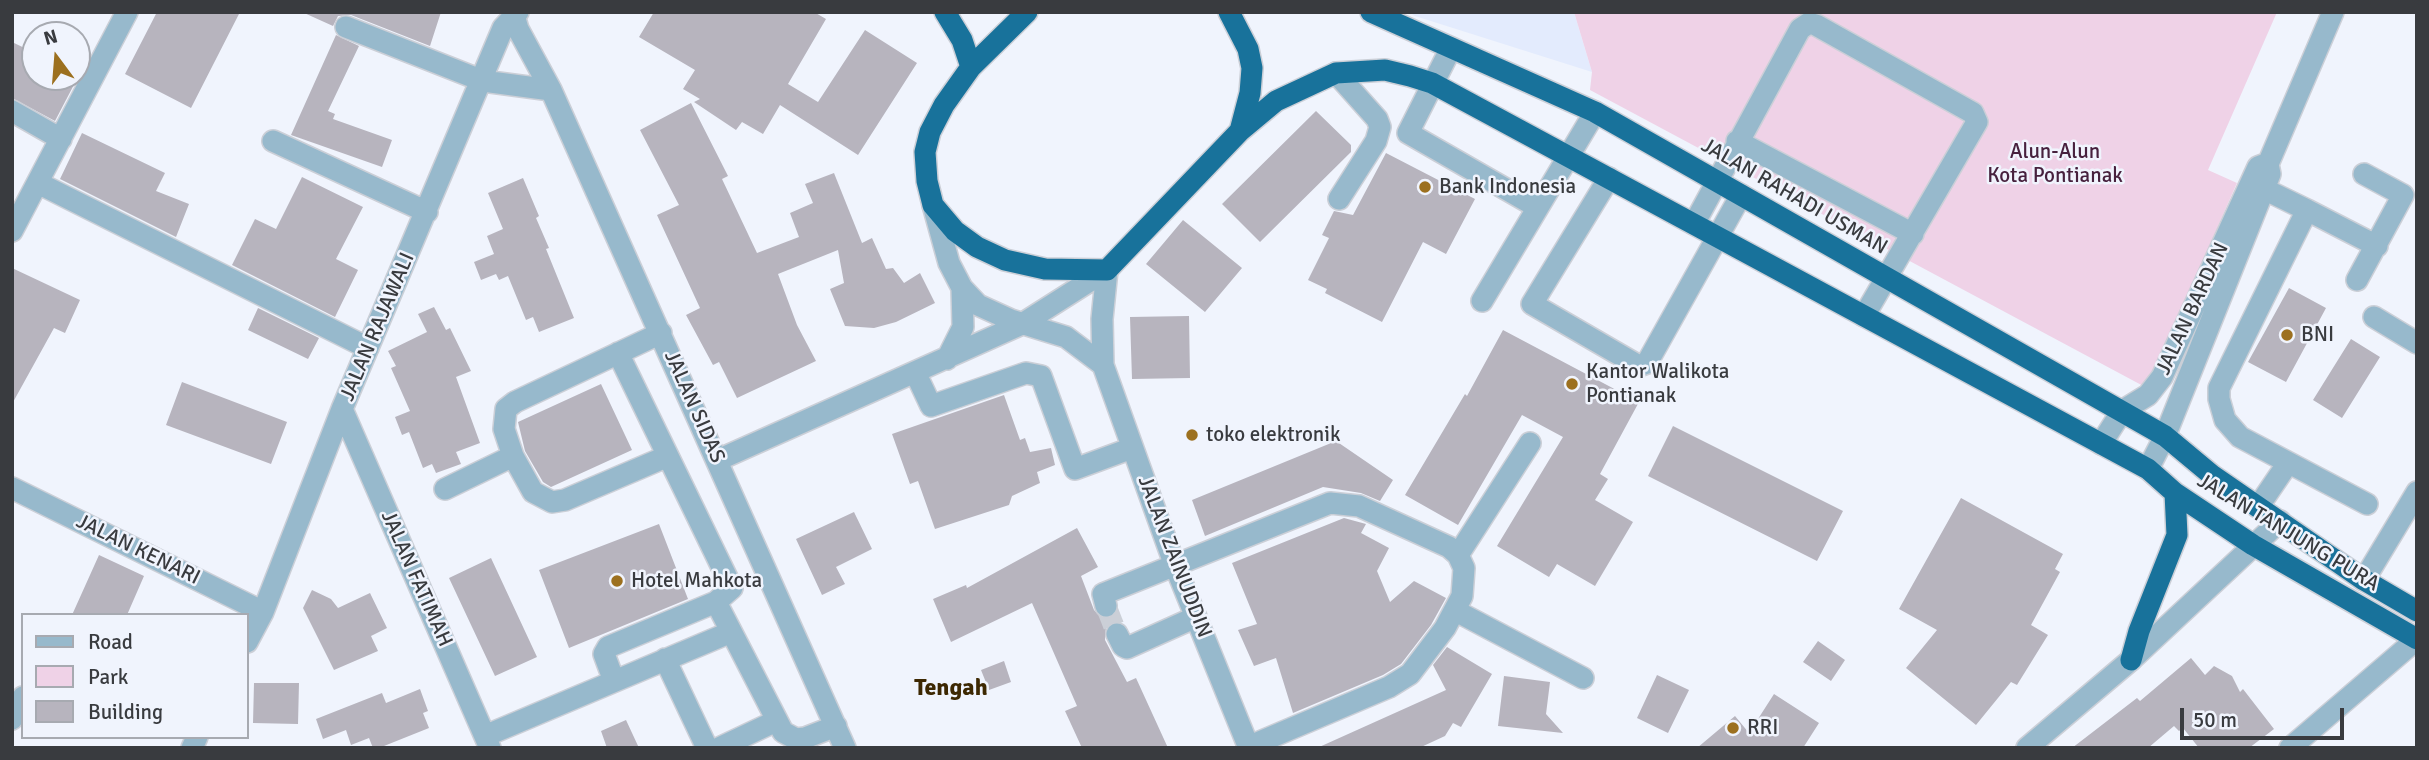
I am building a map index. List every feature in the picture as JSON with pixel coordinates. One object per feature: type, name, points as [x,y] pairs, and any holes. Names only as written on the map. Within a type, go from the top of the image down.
[{"type":"highway","points":[[945,12],[962,40],[971,67]]},
{"type":"highway","points":[[1027,12],[971,67],[944,105],[930,132],[925,152],[926,181],[933,205],[955,231],[977,247],[1005,260],[1045,269],[1107,270],[1240,131],[1276,100],[1336,73],[1385,70],[1432,83],[2101,444]]},
{"type":"highway","points":[[1229,12],[1248,49],[1252,68],[1250,93],[1240,131]]},
{"type":"highway","name":"JALAN RAHADI USMAN","points":[[1379,17],[1595,112],[2165,436]]},
{"type":"highway","name":"JALAN TANJUNG PURA","points":[[2165,436],[2213,476],[2364,580],[2417,611]]},
{"type":"highway","name":"JALAN TANJUNG PURA","points":[[2101,444],[2148,469],[2175,493],[2253,545],[2417,639]]},
{"type":"highway","points":[[2131,660],[2139,631],[2177,535],[2175,493]]},
{"type":"street","name":"JALAN BARDAN","points":[[2148,469],[2165,436],[2270,174],[2268,164],[2333,12]]},
{"type":"street","name":"JALAN SIDAS","points":[[518,13],[539,66],[845,748]]},
{"type":"street","name":"JALAN RAJAWALI","points":[[248,640],[263,612],[342,410],[483,81],[503,28],[518,13]]},
{"type":"street","points":[[12,231],[123,14]]},
{"type":"street","points":[[1694,224],[1800,29],[1809,23],[1816,25],[1976,117],[1977,127],[1864,316]]},
{"type":"street","points":[[346,27],[483,81],[551,90]]},
{"type":"street","points":[[1451,48],[1409,128],[1411,138],[1537,207]]},
{"type":"street","points":[[1336,73],[1377,119],[1380,127],[1376,141],[1339,200]]},
{"type":"street","points":[[12,111],[61,139]]},
{"type":"street","points":[[1482,301],[1595,112]]},
{"type":"street","points":[[273,141],[427,212]]},
{"type":"street","points":[[1737,141],[1913,234]]},
{"type":"street","name":"JALAN BARDAN","points":[[2101,444],[2122,411],[2148,396],[2162,377],[2258,167],[2268,164]]},
{"type":"street","points":[[2357,280],[2403,195],[2364,174]]},
{"type":"street","points":[[1609,178],[1532,304],[1639,366],[1647,363],[1741,195]]},
{"type":"street","points":[[38,183],[368,348]]},
{"type":"street","points":[[2264,189],[2377,246]]},
{"type":"street","points":[[933,205],[949,263],[962,288],[978,305],[1022,324],[1066,337],[1103,365]]},
{"type":"street","points":[[2307,210],[2219,388],[2221,410],[2231,430],[2367,504]]},
{"type":"street","points":[[718,460],[1022,324],[1107,270]]},
{"type":"street","name":"JALAN ZAINUDDIN","points":[[1107,270],[1102,319],[1103,365],[1174,563],[1248,747]]},
{"type":"street","points":[[947,359],[963,327],[962,288]]},
{"type":"street","points":[[2374,317],[2417,343]]},
{"type":"street","points":[[660,333],[506,409],[504,429],[513,456],[533,492],[541,499],[552,502],[565,500],[668,456]]},
{"type":"street","points":[[614,681],[604,654],[608,647],[716,602],[730,593],[731,583],[618,353]]},
{"type":"street","points":[[915,372],[931,406],[1026,373],[1041,376],[1075,469],[1132,448]]},
{"type":"street","name":"JALAN FATIMAH","points":[[342,410],[488,742]]},
{"type":"street","points":[[1458,555],[1530,443]]},
{"type":"street","points":[[445,489],[513,456]]},
{"type":"street","points":[[2258,507],[2288,463]]},
{"type":"street","name":"JALAN KENARI","points":[[12,488],[263,612]]},
{"type":"street","points":[[2364,580],[2417,492]]},
{"type":"street","points":[[1106,606],[1103,594],[1174,563],[1330,503],[1359,506],[1450,547],[1458,555],[1464,568],[1465,584],[1456,611],[1419,666],[1401,681],[1248,747]]},
{"type":"street","points":[[2026,748],[2131,660],[2280,521]]},
{"type":"street","points":[[716,602],[783,732],[796,739],[836,726]]},
{"type":"street","points":[[1456,611],[1583,678]]},
{"type":"street","points":[[1117,634],[1127,648],[1196,617]]},
{"type":"street","points":[[488,742],[614,681],[731,632]]},
{"type":"street","points":[[2290,748],[2417,639]]},
{"type":"street","points":[[664,659],[707,748]]},
{"type":"street","points":[[12,719],[21,701]]},
{"type":"street","points":[[719,748],[776,721]]},
{"type":"shaded area","points":[[1409,12],[1574,12],[1592,72],[1415,16]]},
{"type":"green space","name":"Alun-Alun Kota Pontianak","points":[[1574,12],[2277,12],[2208,170],[2237,183],[2147,388],[1590,90],[1592,72]]},
{"type":"building","points":[[157,12],[240,12],[191,108],[125,74]]},
{"type":"building","points":[[302,12],[441,12],[430,46],[351,15],[338,16],[333,26]]},
{"type":"building","points":[[654,12],[814,12],[826,19],[788,84],[818,102],[865,30],[917,63],[858,155],[780,105],[763,134],[742,122],[736,130],[694,102],[700,99],[683,89],[695,70],[639,37]]},
{"type":"building","points":[[336,35],[359,46],[328,111],[335,114],[333,119],[392,140],[382,167],[291,135]]},
{"type":"building","points":[[12,42],[21,46],[21,91],[71,91],[55,121],[12,98]]},
{"type":"building","points":[[691,103],[728,176],[722,179],[757,253],[799,237],[790,213],[813,203],[805,184],[834,173],[862,243],[872,238],[886,269],[893,268],[904,283],[920,273],[935,303],[896,322],[874,328],[845,326],[830,289],[844,283],[838,250],[778,274],[797,325],[816,361],[737,398],[719,362],[713,365],[686,315],[700,308],[657,215],[679,205],[640,130]]},
{"type":"building","points":[[1316,111],[1351,145],[1351,152],[1260,242],[1222,204]]},
{"type":"building","points":[[82,133],[165,173],[156,191],[189,204],[176,237],[60,179]]},
{"type":"building","points":[[1386,153],[1475,199],[1446,254],[1423,242],[1382,322],[1325,293],[1327,289],[1308,280],[1329,238],[1322,235],[1334,211],[1353,215]]},
{"type":"building","points":[[302,177],[363,207],[336,259],[358,270],[335,317],[232,265],[255,219],[276,229]]},
{"type":"building","points":[[523,178],[539,216],[536,218],[549,248],[546,249],[574,318],[539,332],[533,317],[526,320],[508,276],[499,280],[496,274],[481,280],[474,262],[494,254],[487,236],[503,229],[488,193]]},
{"type":"building","points":[[1183,220],[1242,268],[1205,312],[1146,264]]},
{"type":"building","points":[[12,268],[80,300],[65,333],[54,328],[12,404]]},
{"type":"building","name":"BNI","points":[[2289,288],[2326,308],[2286,382],[2248,362]]},
{"type":"building","points":[[434,307],[446,330],[450,328],[471,371],[456,377],[480,443],[456,452],[461,464],[436,473],[432,464],[423,468],[409,432],[402,435],[395,417],[410,411],[391,368],[396,366],[388,351],[427,332],[418,314]]},
{"type":"building","points":[[258,308],[319,338],[308,359],[248,330]]},
{"type":"building","points":[[1189,316],[1190,378],[1132,379],[1130,317]]},
{"type":"building","points":[[1503,330],[1639,402],[1600,474],[1608,479],[1595,500],[1633,522],[1595,586],[1557,564],[1549,577],[1497,546],[1563,437],[1522,415],[1458,525],[1405,495],[1465,394],[1467,396]]},
{"type":"building","points":[[2351,339],[2380,357],[2342,418],[2313,400]]},
{"type":"building","points":[[182,382],[287,422],[271,464],[166,425]]},
{"type":"building","points":[[601,384],[632,450],[551,487],[543,482],[525,451],[518,422]]},
{"type":"building","points":[[1004,395],[1020,440],[1025,438],[1030,452],[1051,448],[1055,465],[1037,472],[1040,483],[1012,496],[1009,505],[935,529],[918,481],[910,484],[892,434]]},
{"type":"building","points":[[1673,426],[1843,511],[1817,561],[1648,476]]},
{"type":"building","points":[[1336,441],[1393,480],[1380,501],[1361,493],[1323,487],[1205,536],[1192,500]]},
{"type":"building","points":[[1961,498],[2063,554],[2055,569],[2060,572],[2031,625],[2048,635],[2017,685],[2011,682],[1976,725],[1906,668],[1937,630],[1899,609]]},
{"type":"building","points":[[854,512],[872,549],[836,567],[845,584],[822,595],[796,539]]},
{"type":"building","points":[[1344,518],[1366,524],[1361,533],[1389,548],[1377,571],[1390,602],[1414,581],[1446,598],[1431,625],[1401,664],[1383,675],[1293,713],[1276,658],[1254,666],[1238,630],[1257,624],[1232,563]]},
{"type":"building","points":[[659,524],[688,599],[569,648],[539,570]]},
{"type":"building","points":[[1077,528],[1098,567],[1081,576],[1094,610],[1103,619],[1110,618],[1118,611],[1123,622],[1112,622],[1106,626],[1105,640],[1127,682],[1136,678],[1168,748],[1082,748],[1065,711],[1077,706],[1032,603],[951,642],[933,599],[966,585],[967,588]]},
{"type":"building","points":[[99,555],[144,576],[128,613],[73,613]]},
{"type":"building","points":[[491,558],[537,657],[495,676],[449,578]]},
{"type":"building","points":[[312,590],[331,599],[338,608],[370,593],[387,628],[371,636],[378,651],[334,670],[303,608]]},
{"type":"building","points":[[1818,641],[1845,660],[1831,681],[1803,662]]},
{"type":"building","points":[[1447,647],[1492,674],[1461,727],[1453,723],[1445,736],[1419,748],[1317,748],[1446,690],[1433,665]]},
{"type":"building","points":[[2191,658],[2205,675],[2214,666],[2232,676],[2240,692],[2243,689],[2274,729],[2249,748],[2199,748],[2183,728],[2179,731],[2174,726],[2148,748],[2072,748],[2137,698],[2140,701]]},
{"type":"building","points":[[1004,661],[1011,682],[989,690],[981,670]]},
{"type":"building","points":[[1657,675],[1689,690],[1668,733],[1637,718]]},
{"type":"building","points":[[1504,676],[1550,682],[1546,714],[1563,733],[1498,726]]},
{"type":"building","points":[[254,683],[299,683],[298,724],[253,723]]},
{"type":"building","points":[[420,689],[428,711],[423,713],[429,728],[379,748],[373,748],[369,738],[351,745],[346,730],[323,739],[316,719],[382,693],[386,703]]},
{"type":"building","points":[[1774,694],[1819,723],[1803,748],[1697,748],[1735,716],[1749,733]]},
{"type":"building","points":[[626,720],[639,748],[607,748],[601,731]]},
{"type":"tunnel","points":[[1106,606],[1117,634]]},
{"type":"place","name":"Bank Indonesia","points":[[1425,187]]},
{"type":"place","name":"BNI","points":[[2287,335]]},
{"type":"place","name":"Kantor Walikota Pontianak","points":[[1572,384]]},
{"type":"place","name":"toko elektronik","points":[[1192,435]]},
{"type":"place","name":"Hotel Mahkota","points":[[617,581]]},
{"type":"place","name":"RRI","points":[[1733,728]]},
{"type":"district","name":"Tengah","points":[[951,689]]}]
